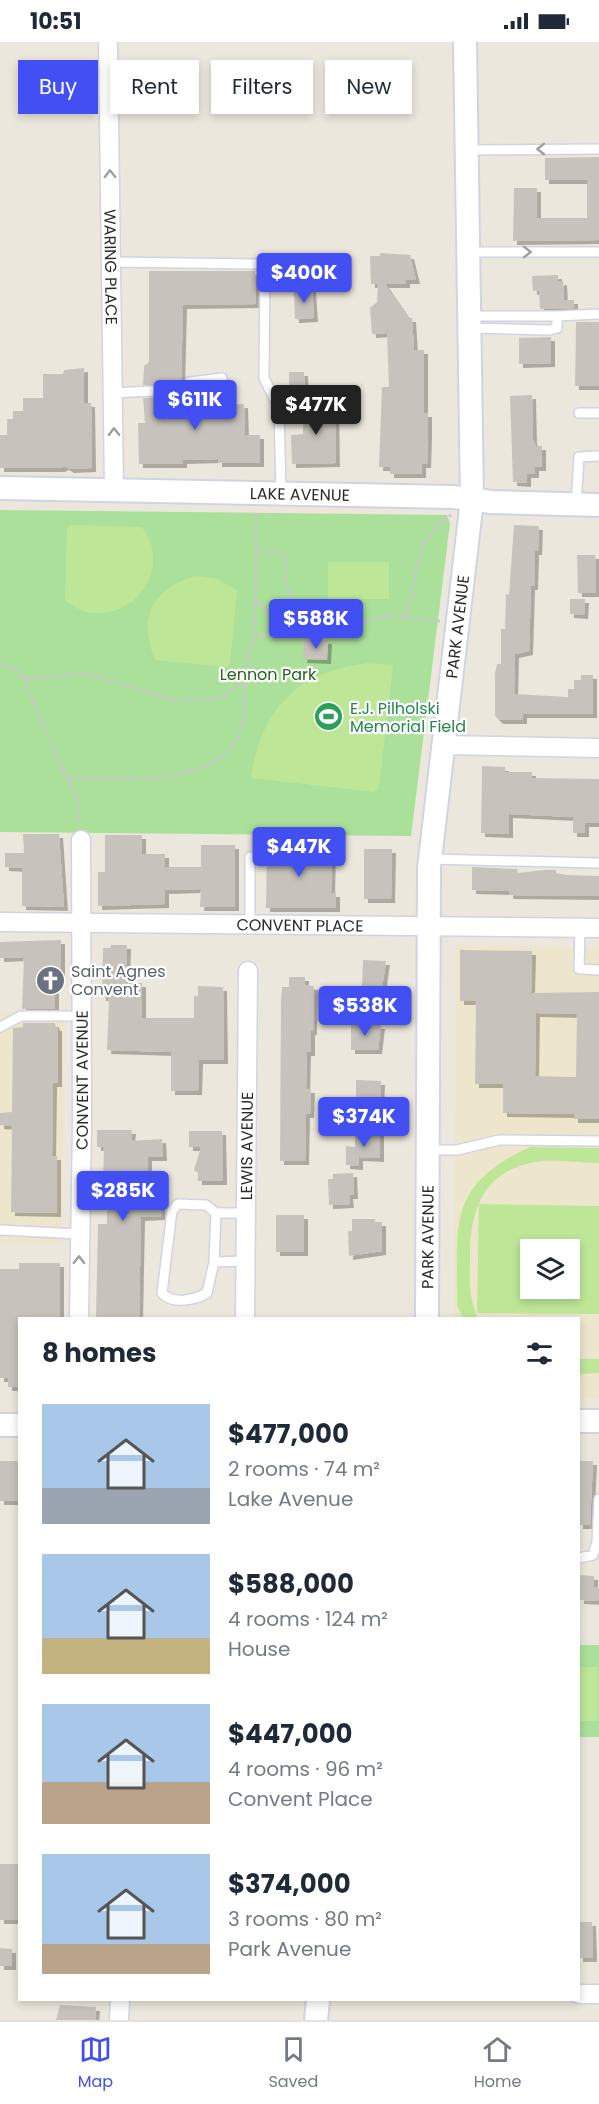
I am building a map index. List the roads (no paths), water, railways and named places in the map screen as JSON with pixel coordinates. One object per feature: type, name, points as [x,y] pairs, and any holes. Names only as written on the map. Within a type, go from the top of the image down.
[{"type":"street","name":"WARING PLACE","points":[[108,42],[114,491]]},
{"type":"street","name":"PARK AVENUE","points":[[427,1317],[430,859],[472,500],[465,42]]},
{"type":"street","name":"LAKE AVENUE","points":[[0,488],[258,493],[599,505]]},
{"type":"street","points":[[442,745],[599,748]]},
{"type":"street","name":"CONVENT AVENUE","points":[[79,1317],[82,1122],[81,840]]},
{"type":"street","name":"CONVENT PLACE","points":[[0,922],[599,928]]},
{"type":"street","name":"LEWIS AVENUE","points":[[244,1317],[248,971]]},
{"type":"street","points":[[580,1421],[599,1421]]},
{"type":"street","points":[[0,1425],[18,1425]]},
{"type":"street","points":[[580,1994],[599,1994]]},
{"type":"street","points":[[120,2001],[120,2020]]},
{"type":"street","points":[[316,2020],[318,2001]]},
{"type":"lane","points":[[467,150],[599,149]]},
{"type":"lane","points":[[468,252],[599,252]]},
{"type":"lane","points":[[111,262],[265,264],[264,378],[279,408],[281,494]]},
{"type":"lane","points":[[469,322],[599,314]]},
{"type":"lane","points":[[469,322],[550,330],[557,327],[557,316]]},
{"type":"lane","points":[[113,393],[174,392],[189,389],[190,382],[222,378]]},
{"type":"lane","points":[[579,413],[599,413]]},
{"type":"lane","points":[[576,504],[579,457],[599,456]]},
{"type":"lane","points":[[250,857],[250,924]]},
{"type":"lane","points":[[430,859],[599,863]]},
{"type":"lane","points":[[580,928],[579,969],[599,970]]},
{"type":"lane","points":[[0,1027],[21,1016],[80,1016]]},
{"type":"lane","points":[[427,1150],[457,1150],[499,1140],[599,1141]]},
{"type":"lane","points":[[216,1213],[214,1262],[209,1287],[204,1296],[180,1300],[166,1297],[162,1293],[172,1211],[178,1204],[206,1205],[216,1213],[246,1214]]},
{"type":"lane","points":[[0,1230],[80,1234]]},
{"type":"lane","points":[[214,1262],[245,1261]]},
{"type":"lane","points":[[580,1558],[593,1555],[597,1542],[599,1498]]},
{"type":"place","name":"E.J. Pilholski Memorial Field","points":[[329,717]]},
{"type":"place","name":"Saint Agnes Convent","points":[[50,980]]},
{"type":"park label","name":"Lennon Park","points":[[268,674]]}]
